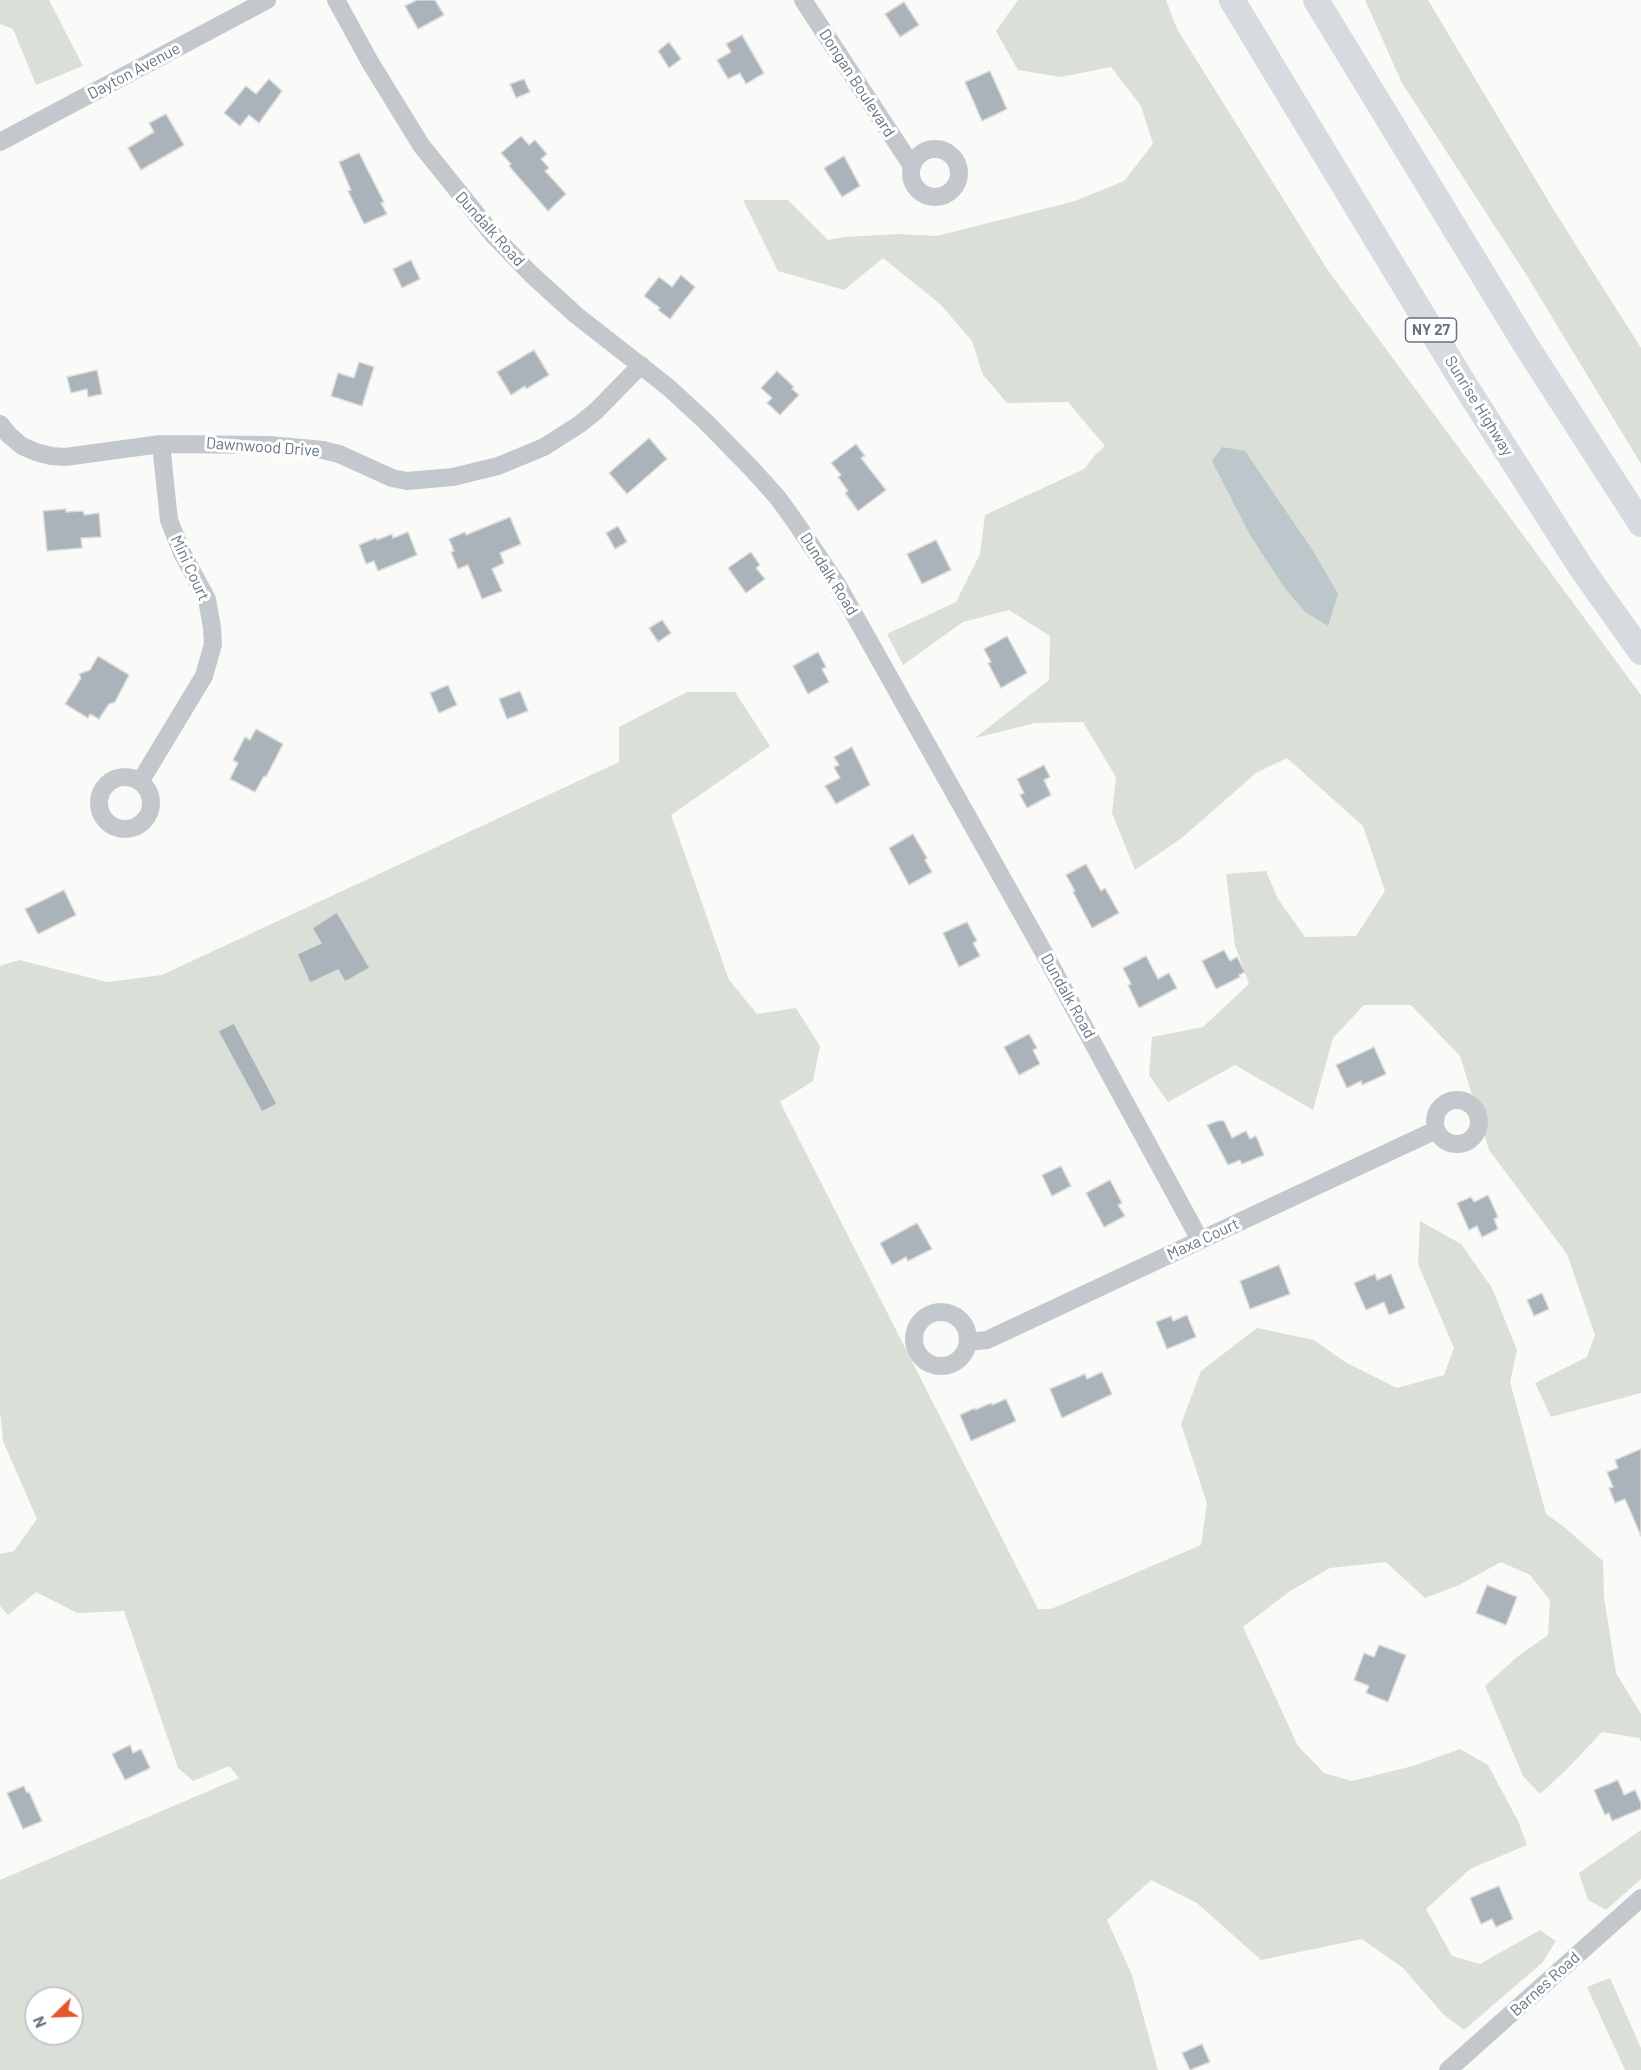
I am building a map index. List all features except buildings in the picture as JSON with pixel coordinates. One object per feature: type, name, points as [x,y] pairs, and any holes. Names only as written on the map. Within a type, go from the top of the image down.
[{"type":"highway","name":"Sunrise Highway","points":[[1232,0],[1461,379],[1582,569],[1641,652]]},
{"type":"highway","points":[[1316,0],[1527,347],[1641,524]]},
{"type":"street","name":"Dayton Avenue","points":[[0,142],[267,0]]},
{"type":"street","name":"Dundalk Road","points":[[336,0],[370,62],[421,145],[473,212],[531,274],[576,315],[668,387],[714,429],[759,476],[790,515],[837,584],[1038,942],[1200,1240]]},
{"type":"street","name":"Dongan Boulevard","points":[[802,0],[912,166]]},
{"type":"street","name":"Dawnwood Drive","points":[[0,424],[22,446],[36,453],[51,456],[65,457],[161,444],[232,443],[322,450],[350,459],[392,478],[407,481],[453,477],[498,466],[552,442],[596,411],[641,365]]},
{"type":"street","name":"Mini Court","points":[[140,782],[204,676],[213,644],[207,599],[182,553],[169,520],[161,444]]},
{"type":"street","name":"Maxa Court","points":[[968,1342],[987,1340],[1436,1130]]},
{"type":"street","name":"Barnes Road","points":[[1448,2070],[1641,1898]]},
{"type":"shaded area","points":[[0,0],[49,0],[83,66],[36,85],[13,29],[0,24]]},
{"type":"shaded area","points":[[1018,0],[1166,0],[1177,29],[1327,269],[1641,695],[1641,1393],[1551,1417],[1535,1383],[1587,1357],[1595,1335],[1567,1254],[1489,1150],[1460,1056],[1411,1005],[1364,1005],[1333,1038],[1313,1110],[1235,1065],[1168,1102],[1149,1075],[1152,1037],[1203,1027],[1249,984],[1235,945],[1226,874],[1266,871],[1278,899],[1305,937],[1356,936],[1385,891],[1363,826],[1287,758],[1256,773],[1183,837],[1135,870],[1112,813],[1116,777],[1083,722],[1035,723],[975,738],[1049,680],[1050,636],[1009,610],[963,622],[903,665],[887,634],[956,602],[980,554],[985,515],[1084,469],[1105,446],[1068,402],[1007,403],[983,375],[972,341],[940,304],[883,258],[844,290],[778,271],[743,200],[788,200],[828,240],[899,234],[937,236],[1075,201],[1124,181],[1153,144],[1141,106],[1111,67],[1061,77],[1018,70],[996,31]]},
{"type":"shaded area","points":[[1365,0],[1428,0],[1555,212],[1641,348],[1641,464],[1529,279],[1402,83]]},
{"type":"shaded area","points":[[1222,447],[1245,451],[1315,554],[1338,594],[1328,626],[1305,612],[1284,587],[1250,535],[1212,461]]},
{"type":"shaded area","points":[[687,692],[735,692],[770,746],[671,815],[729,980],[757,1014],[796,1008],[820,1046],[813,1081],[780,1102],[1038,1609],[1051,1609],[1201,1545],[1207,1503],[1181,1424],[1201,1371],[1257,1328],[1314,1340],[1345,1362],[1397,1388],[1444,1375],[1454,1348],[1418,1264],[1420,1221],[1461,1244],[1492,1288],[1517,1350],[1510,1382],[1546,1514],[1603,1561],[1604,1597],[1616,1673],[1641,1714],[1641,1742],[1639,1738],[1602,1732],[1540,1794],[1523,1776],[1485,1686],[1517,1657],[1548,1635],[1550,1600],[1530,1575],[1501,1562],[1459,1585],[1425,1598],[1386,1562],[1330,1568],[1290,1591],[1243,1627],[1298,1746],[1324,1773],[1352,1781],[1413,1766],[1460,1749],[1488,1765],[1518,1821],[1527,1845],[1470,1869],[1426,1909],[1452,1956],[1480,1964],[1540,1930],[1556,1941],[1542,1963],[1464,2030],[1443,2014],[1403,1968],[1362,1939],[1261,1960],[1197,1903],[1151,1880],[1107,1920],[1132,1975],[1158,2070],[0,2070],[0,1880],[239,1778],[229,1766],[193,1781],[178,1768],[124,1611],[77,1613],[36,1592],[8,1615],[0,1606],[0,1554],[14,1551],[37,1519],[3,1441],[0,1411],[0,966],[19,960],[107,982],[162,975],[619,762],[619,727]]},
{"type":"shaded area","points":[[1641,1830],[1641,1879],[1606,1910],[1588,1900],[1579,1873]]},
{"type":"shaded area","points":[[1610,1978],[1641,2048],[1641,2070],[1625,2070],[1587,1987]]}]
